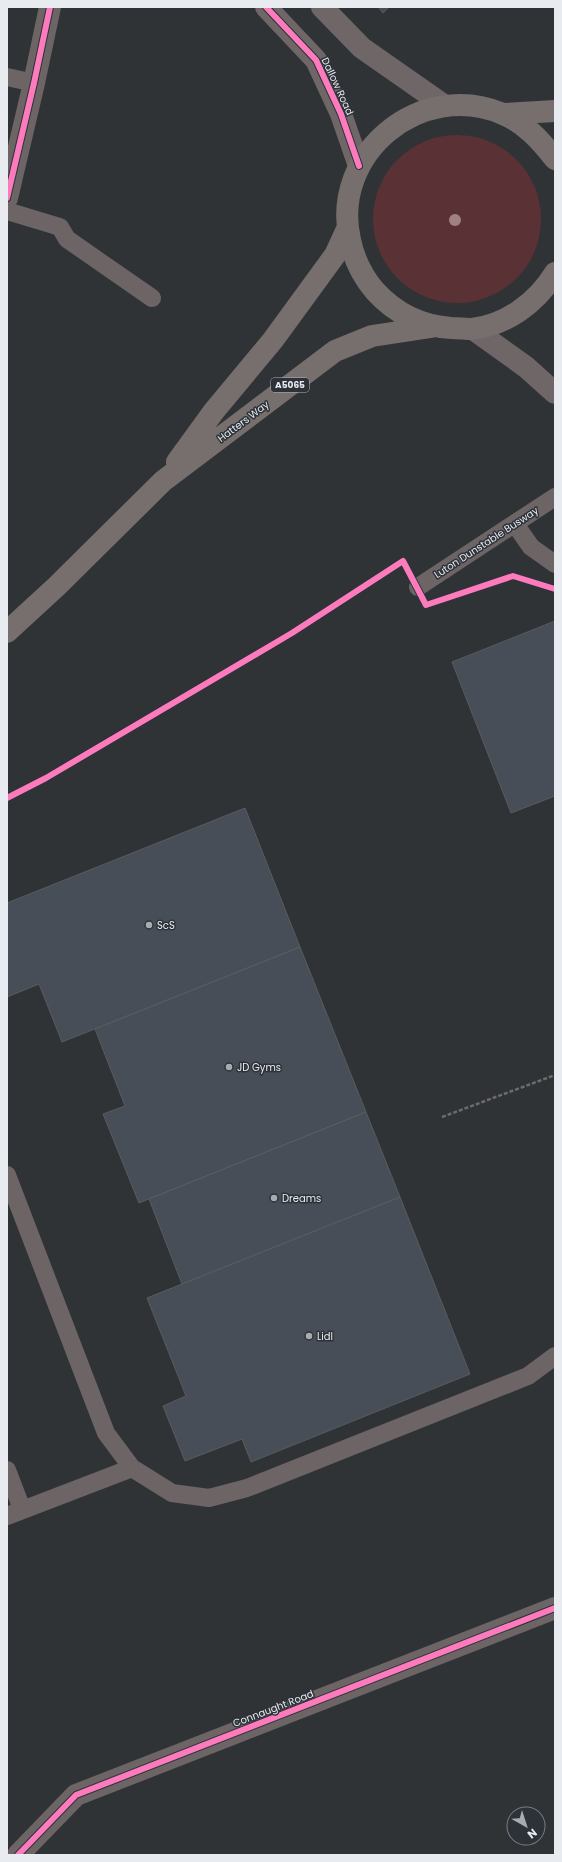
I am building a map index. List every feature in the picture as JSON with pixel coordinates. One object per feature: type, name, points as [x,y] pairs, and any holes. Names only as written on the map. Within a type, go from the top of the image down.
[{"type":"main road","points":[[555,159],[533,132],[504,114],[475,106],[445,106],[419,112],[395,125],[374,143],[359,166],[351,186],[348,200],[347,230],[353,257],[366,282],[385,302],[408,318],[434,327],[473,329],[500,321],[524,308],[545,289],[555,274]]},
{"type":"main road","points":[[504,114],[555,111]]},
{"type":"main road","name":"Hatters Way","points":[[163,481],[214,411],[272,340],[335,255],[347,230]]},
{"type":"main road","name":"Hatters Way","points":[[7,632],[57,586],[163,481],[336,351],[372,336],[434,327]]},
{"type":"street","points":[[7,198],[50,7]]},
{"type":"street","name":"Dallow Road","points":[[266,7],[316,60],[341,114],[359,166]]},
{"type":"street","points":[[322,7],[362,48],[445,106]]},
{"type":"street","points":[[473,329],[526,367],[555,393]]},
{"type":"street","name":"Connaught Road","points":[[18,1855],[76,1795],[555,1608]]},
{"type":"lane","points":[[7,77],[34,83]]},
{"type":"lane","points":[[7,211],[60,227],[67,239],[152,298]]},
{"type":"lane","name":"Luton Dunstable Busway","points":[[418,587],[555,497]]},
{"type":"lane","points":[[515,524],[531,547],[555,564]]},
{"type":"lane","points":[[7,1175],[106,1433],[132,1468],[172,1493],[209,1498],[247,1488],[528,1376],[555,1356]]},
{"type":"lane","points":[[7,1470],[14,1512],[132,1468]]},
{"type":"path","points":[[442,1117],[555,1074]]},
{"type":"shaded area","points":[[457,135],[481,139],[496,145],[510,154],[522,166],[531,180],[537,195],[541,219],[537,243],[531,258],[522,272],[510,284],[496,293],[481,299],[457,303],[433,299],[418,293],[404,284],[392,272],[383,258],[377,243],[373,219],[377,195],[383,180],[392,166],[404,154],[418,145],[433,139]]},
{"type":"building","points":[[378,7],[389,7],[383,13]]},
{"type":"building","points":[[555,621],[555,796],[511,813],[452,662]]},
{"type":"building","name":"ScS","points":[[245,808],[300,947],[62,1042],[39,984],[7,997],[7,903]]},
{"type":"building","name":"JD Gyms","points":[[300,947],[366,1112],[139,1203],[103,1114],[125,1106],[95,1029]]},
{"type":"building","name":"Dreams","points":[[366,1112],[400,1197],[182,1284],[149,1199]]},
{"type":"building","name":"Lidl","points":[[400,1197],[470,1374],[251,1462],[242,1439],[185,1461],[163,1406],[186,1396],[147,1298]]},
{"type":"cycle path","points":[[7,198],[50,7]]},
{"type":"cycle path","points":[[266,7],[316,60],[341,114],[359,166]]},
{"type":"cycle path","points":[[7,798],[46,778],[292,633],[403,561],[426,605],[513,576],[555,589]]},
{"type":"cycle path","points":[[18,1855],[76,1795],[555,1608]]},
{"type":"place","name":"ScS","points":[[149,925]]},
{"type":"place","name":"JD Gyms","points":[[229,1067]]},
{"type":"place","name":"Dreams","points":[[274,1198]]},
{"type":"place","name":"Lidl","points":[[309,1336]]}]
